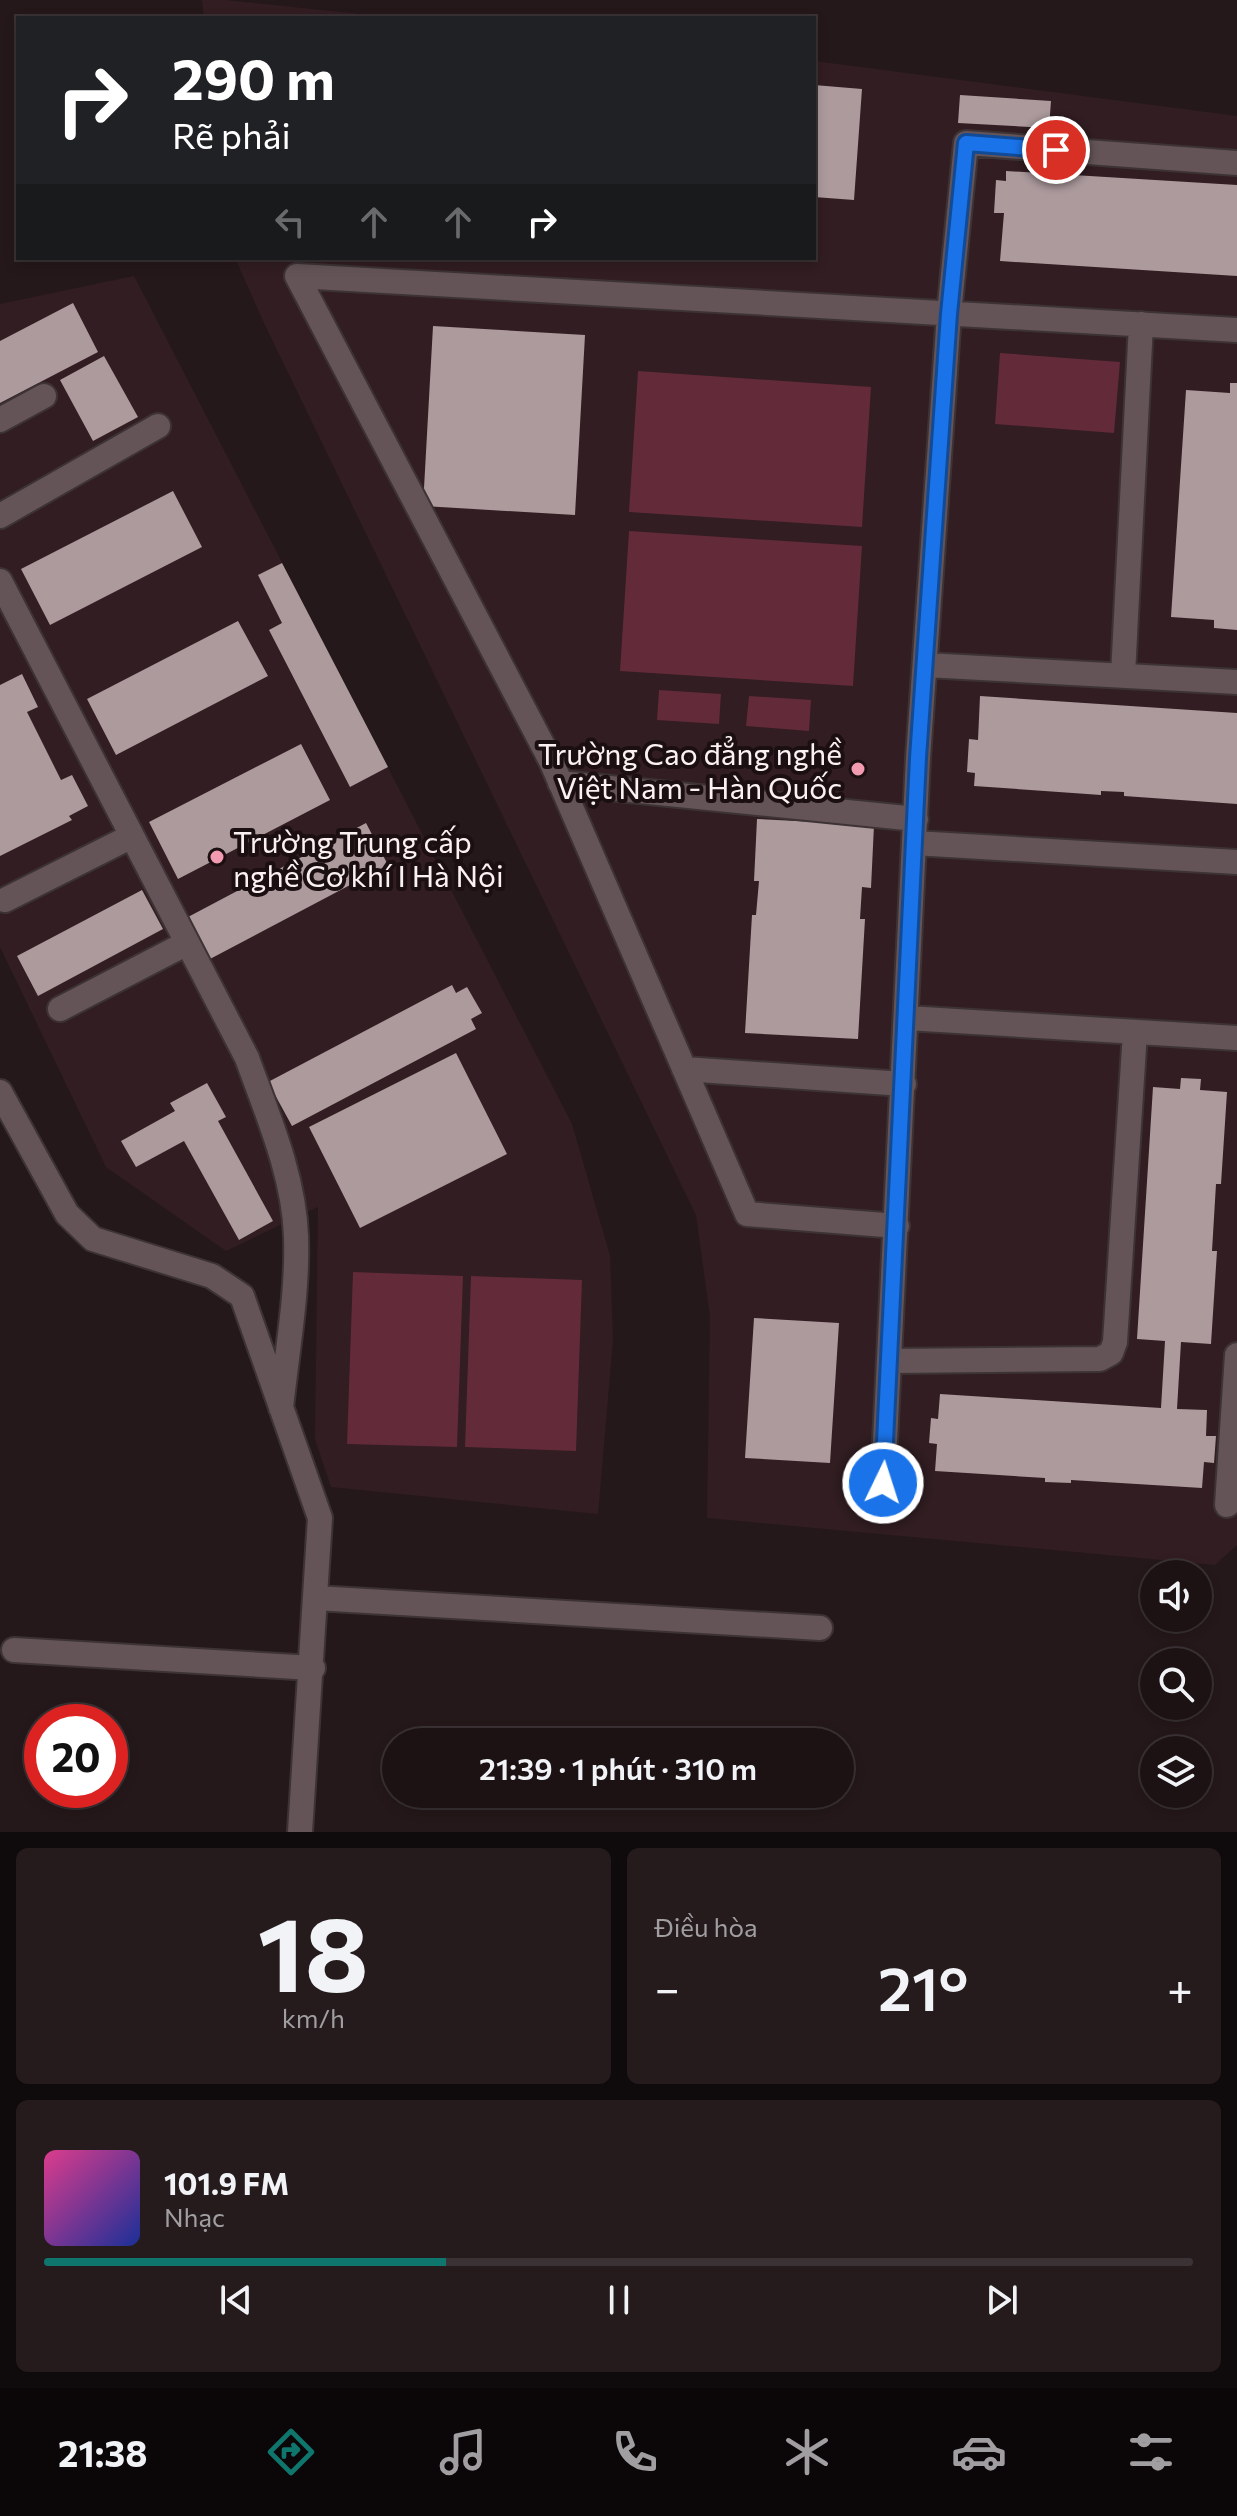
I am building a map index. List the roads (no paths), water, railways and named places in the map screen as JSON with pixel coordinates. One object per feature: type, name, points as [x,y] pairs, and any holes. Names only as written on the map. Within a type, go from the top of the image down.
[{"type":"street","points":[[883,1483],[914,843],[949,314],[966,143],[1237,163]]},
{"type":"street","points":[[897,1226],[747,1214],[560,783],[297,276],[1237,330]]},
{"type":"street","points":[[1123,675],[1141,324]]},
{"type":"street","points":[[0,420],[44,396]]},
{"type":"street","points":[[0,516],[158,426]]},
{"type":"street","points":[[0,581],[247,1058],[289,1187],[296,1234],[281,1408]]},
{"type":"street","points":[[926,665],[1237,682]]},
{"type":"street","points":[[560,783],[916,819]]},
{"type":"street","points":[[5,900],[132,836]]},
{"type":"street","points":[[914,843],[1237,862]]},
{"type":"street","points":[[60,1009],[187,943]]},
{"type":"street","points":[[907,1018],[1237,1038]]},
{"type":"street","points":[[891,1361],[1100,1359],[1111,1353],[1115,1342],[1135,1032]]},
{"type":"street","points":[[684,1069],[904,1084]]},
{"type":"street","points":[[0,1092],[10,1136],[67,1214],[93,1239],[212,1276],[242,1296],[320,1518],[313,1668],[300,1832]]},
{"type":"street","points":[[1227,1505],[1237,1355]]},
{"type":"street","points":[[316,1598],[820,1628]]},
{"type":"street","points":[[14,1650],[313,1668]]},
{"type":"place","name":"Trường Cao đẳng nghề Việt Nam - Hàn Quốc","points":[[858,769]]},
{"type":"place","name":"Trường Trung cấp nghề Cơ khí I Hà Nội","points":[[217,857]]}]
